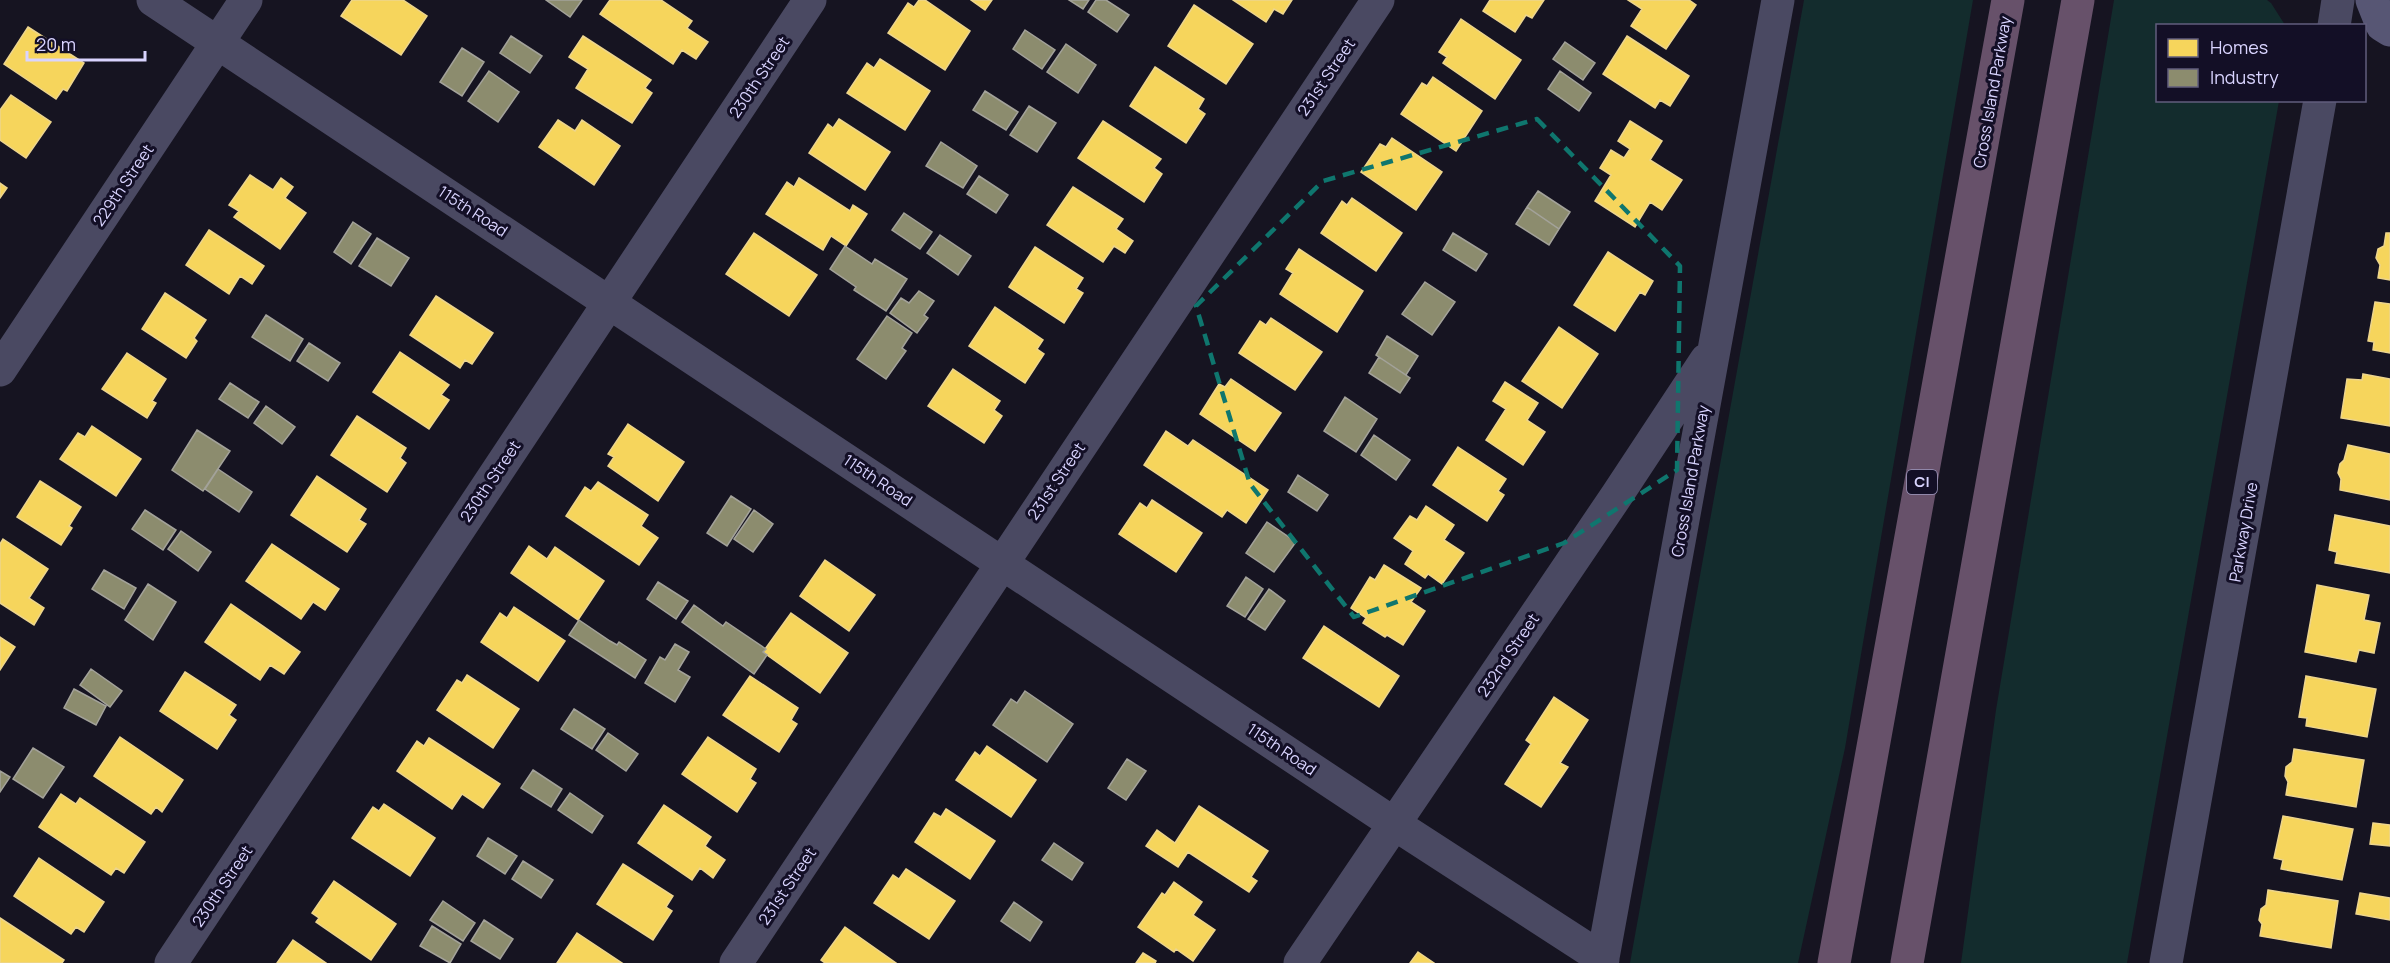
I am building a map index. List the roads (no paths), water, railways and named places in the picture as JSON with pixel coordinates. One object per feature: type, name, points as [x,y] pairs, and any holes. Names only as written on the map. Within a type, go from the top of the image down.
[{"type":"highway","name":"Cross Island Parkway","points":[[1834,963],[2008,0]]},
{"type":"highway","points":[[1907,963],[2078,0]]},
{"type":"main road","points":[[2372,0],[2382,25],[2390,30]]},
{"type":"street","name":"115th Road","points":[[153,0],[1603,961]]},
{"type":"street","name":"229th Street","points":[[0,370],[246,0]]},
{"type":"street","name":"230th Street","points":[[171,963],[810,0]]},
{"type":"street","name":"231st Street","points":[[736,963],[1378,0]]},
{"type":"street","name":"Cross Island Parkway","points":[[1603,961],[1778,0]]},
{"type":"street","points":[[2334,24],[2338,0]]},
{"type":"street","name":"Parkway Drive","points":[[2166,963],[2320,102]]},
{"type":"street","name":"232nd Street","points":[[1300,963],[1715,347]]}]
